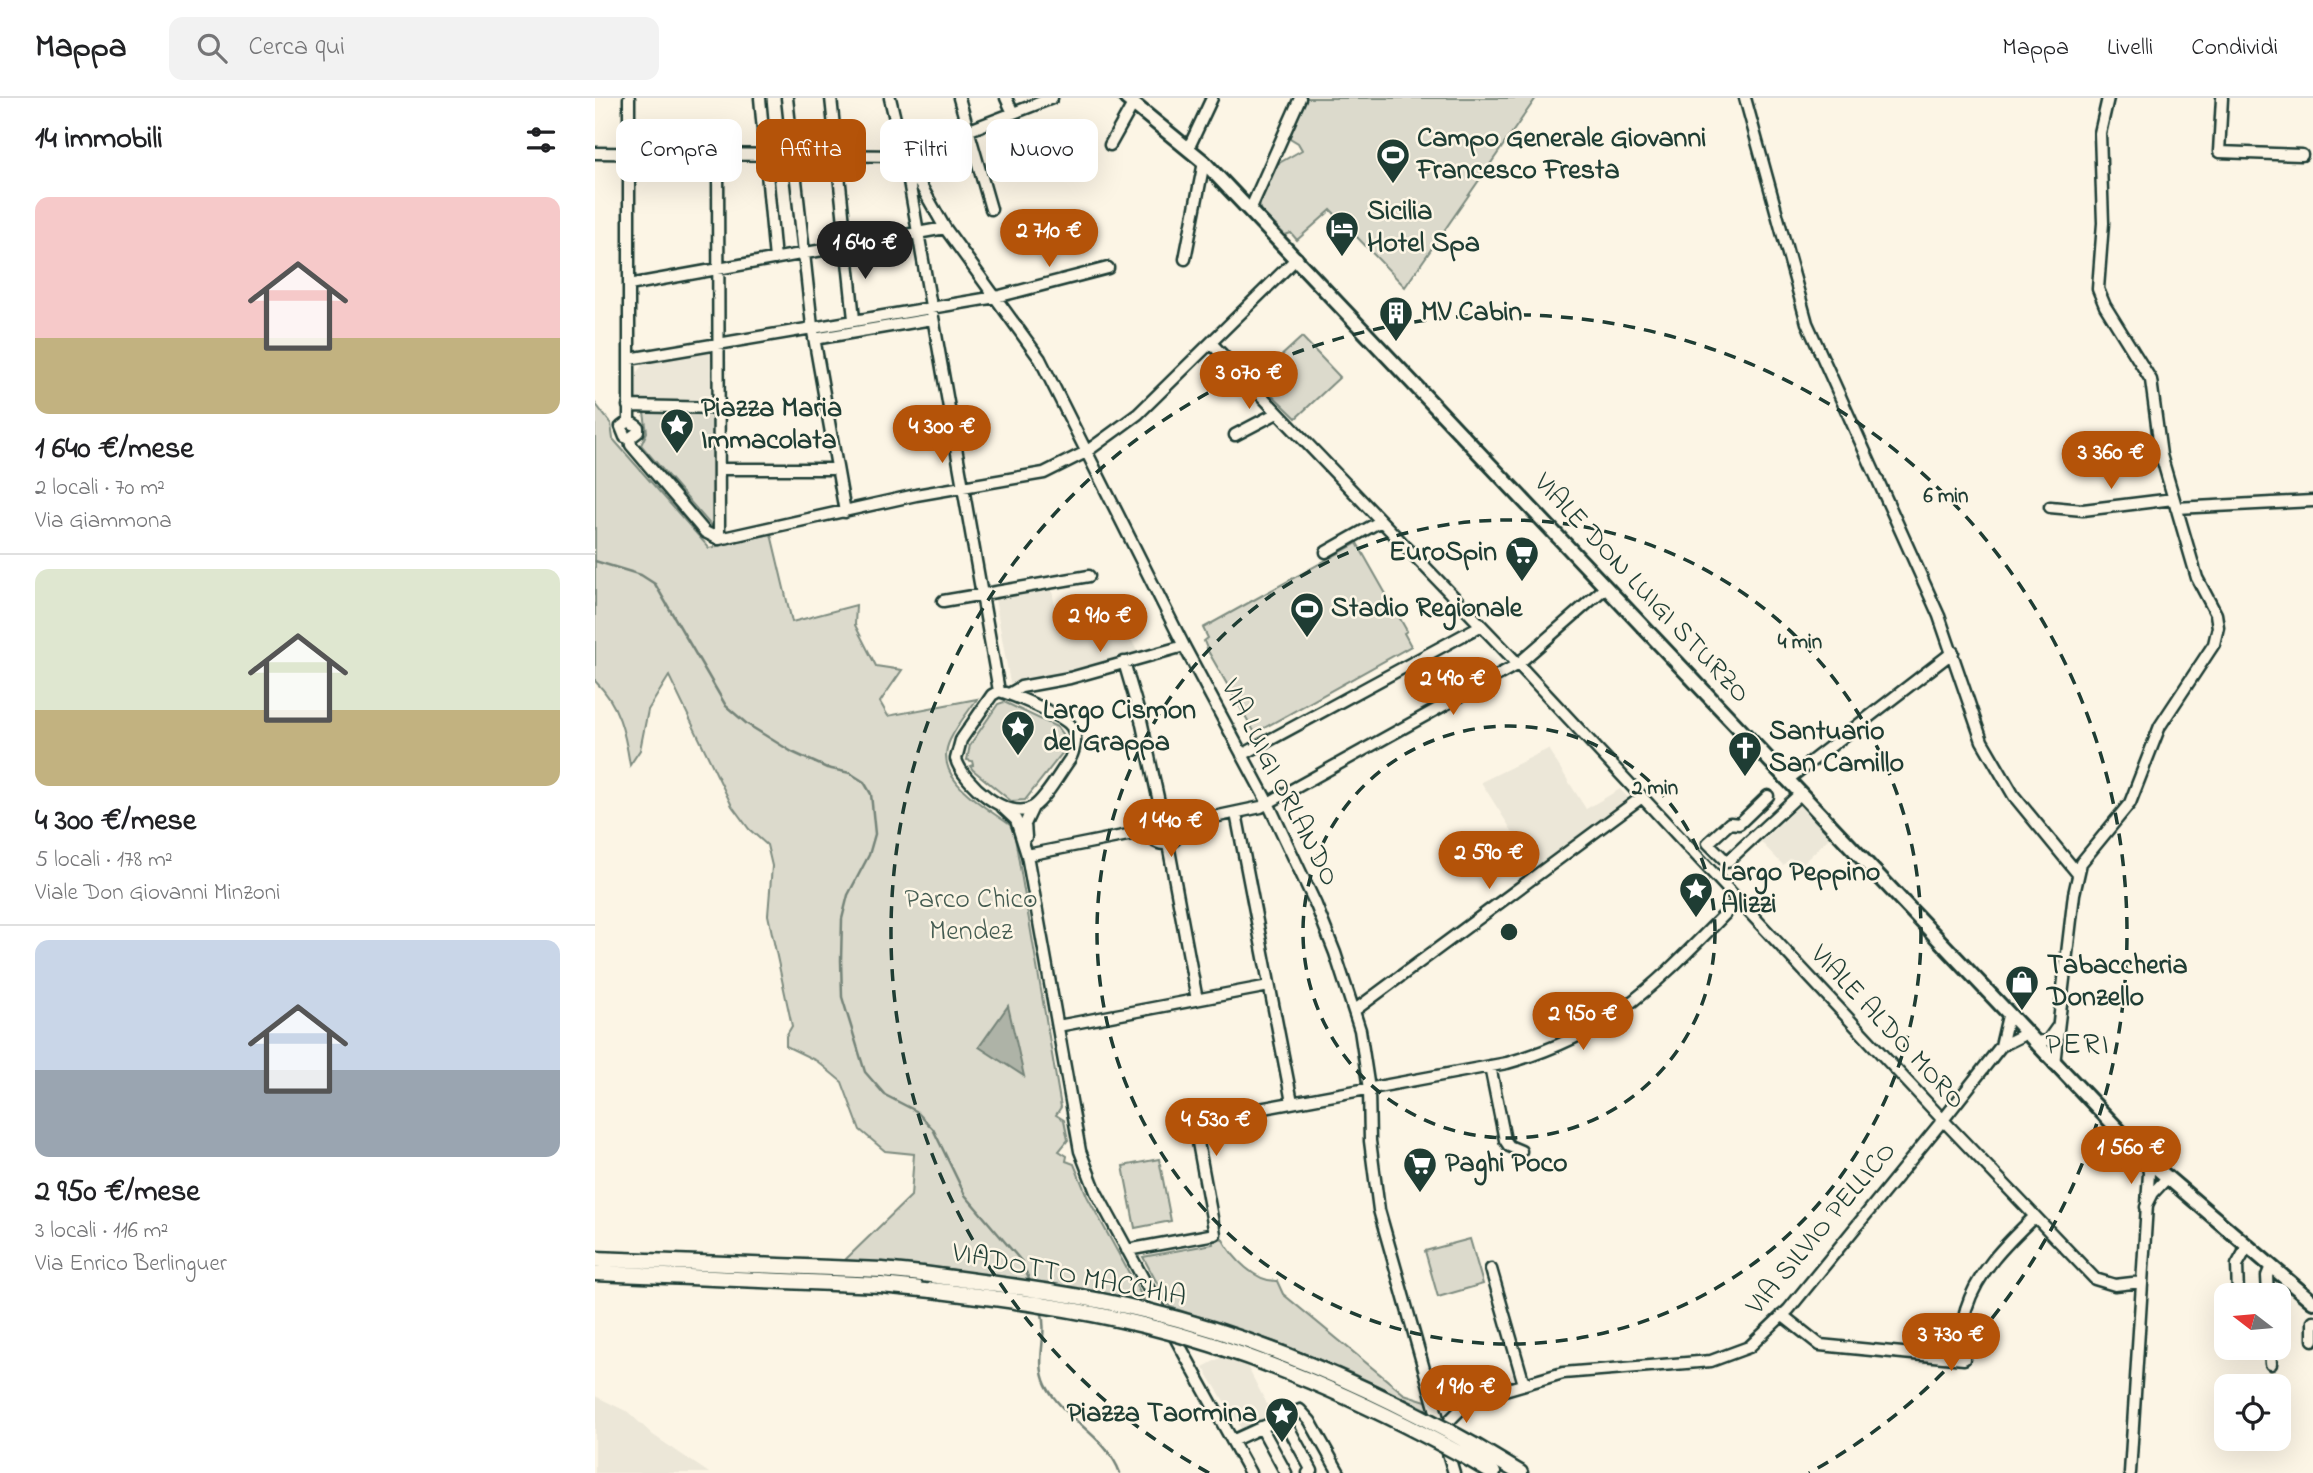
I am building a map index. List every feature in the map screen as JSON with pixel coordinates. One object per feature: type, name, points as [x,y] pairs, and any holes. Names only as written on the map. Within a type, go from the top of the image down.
[{"type":"highway","name":"VIADOTTO MACCHIA","points":[[595,1259],[882,1270],[1114,1304],[1220,1332],[1349,1381],[1472,1452]]},
{"type":"highway","name":"VIADOTTO MACCHIA","points":[[595,1273],[881,1284],[1112,1318],[1216,1346],[1343,1394],[1472,1452]]},
{"type":"highway","points":[[1472,1452],[1493,1473]]},
{"type":"highway","points":[[1472,1452],[1520,1473]]},
{"type":"main road","name":"VIALE DON LUIGI STURZO","points":[[1129,101],[1204,162],[1297,258],[2008,1016],[2147,1160],[2313,1302]]},
{"type":"street","points":[[629,98],[629,119]]},
{"type":"street","points":[[760,98],[762,119]]},
{"type":"street","points":[[787,98],[789,119]]},
{"type":"street","points":[[831,98],[833,119]]},
{"type":"street","points":[[890,98],[894,119]]},
{"type":"street","points":[[959,98],[965,119]]},
{"type":"street","points":[[1006,98],[1013,113]]},
{"type":"street","points":[[972,128],[1052,98]]},
{"type":"street","points":[[1189,148],[1212,98]]},
{"type":"street","points":[[1250,210],[1300,98]]},
{"type":"street","points":[[1745,98],[1807,323],[1922,576],[1953,652],[1990,758],[2014,796],[2078,874]]},
{"type":"street","points":[[2054,1064],[2078,874],[2087,854],[2130,803],[2160,726],[2217,635],[2216,614],[2197,578],[2158,443],[2151,380],[2105,306],[2098,289],[2103,223],[2100,133],[2108,98]]},
{"type":"street","points":[[2222,98],[2219,152],[2302,155]]},
{"type":"street","points":[[1110,145],[1129,101]]},
{"type":"street","points":[[972,144],[991,209]]},
{"type":"street","points":[[595,153],[616,153]]},
{"type":"street","points":[[1185,259],[1204,162]]},
{"type":"street","points":[[629,182],[632,357],[628,406],[629,421],[638,427],[638,432],[630,438],[632,445],[705,532],[722,538],[1044,472],[1086,452],[1138,414],[1297,258]]},
{"type":"street","points":[[718,182],[722,538]]},
{"type":"street","points":[[768,182],[775,259]]},
{"type":"street","points":[[796,182],[814,340],[845,512]]},
{"type":"street","points":[[840,182],[854,319]]},
{"type":"street","points":[[909,182],[980,595],[1002,690]]},
{"type":"street","name":"VIA LUIGI ORLANDO","points":[[918,182],[945,228],[1040,359],[1184,646],[1269,803],[1316,905],[1355,1010],[1369,1089],[1370,1141],[1379,1210],[1454,1473]]},
{"type":"street","points":[[629,285],[918,236],[945,228]]},
{"type":"street","points":[[632,357],[996,297],[1108,268]]},
{"type":"street","points":[[814,340],[932,319]]},
{"type":"street","name":"VIALE ALDO MORO","points":[[1212,344],[1379,522],[1518,664],[2095,1279],[2115,1285],[2141,1282]]},
{"type":"street","points":[[628,406],[719,408]]},
{"type":"street","points":[[1235,435],[1277,413]]},
{"type":"street","points":[[722,469],[837,469]]},
{"type":"street","points":[[2050,507],[2083,510],[2175,503],[2313,501]]},
{"type":"street","points":[[1326,552],[1379,522]]},
{"type":"street","points":[[943,601],[1089,576]]},
{"type":"street","points":[[1125,663],[1160,806],[1185,823],[1269,803],[1518,664],[1606,587]]},
{"type":"street","points":[[1242,755],[1480,626]]},
{"type":"street","points":[[1027,855],[1016,820],[967,780],[956,759],[961,740],[992,695],[1002,690],[1070,678],[1184,646]]},
{"type":"street","points":[[1787,780],[1953,652]]},
{"type":"street","points":[[1002,690],[1067,722],[1075,732],[1074,750],[1070,759],[1033,807],[1025,824],[1027,855],[1080,1151],[1096,1192],[1249,1473]]},
{"type":"street","points":[[1752,838],[1739,824],[1730,823],[1708,843],[1727,862],[1800,794]]},
{"type":"street","points":[[1739,824],[1768,796]]},
{"type":"street","points":[[1355,1010],[1642,797]]},
{"type":"street","points":[[1000,805],[1012,810],[1033,807]]},
{"type":"street","points":[[1143,832],[1160,806]]},
{"type":"street","points":[[1236,813],[1292,1102]]},
{"type":"street","points":[[1185,823],[1169,849],[1197,1000]]},
{"type":"street","points":[[1027,855],[1143,832],[1169,849]]},
{"type":"street","points":[[1127,1250],[1215,1234],[1194,1121],[1490,1066],[1554,1049],[1618,1015],[1657,982],[1738,901]]},
{"type":"street","points":[[1058,1026],[1269,986]]},
{"type":"street","points":[[2008,1016],[2000,1046],[2030,1039],[2048,1040],[2058,1026]]},
{"type":"street","name":"VIA SILVIO PELLICO","points":[[1436,1410],[1441,1404],[1563,1373],[1687,1364],[1725,1358],[1749,1347],[1782,1315],[1943,1120],[2000,1046]]},
{"type":"street","points":[[1490,1066],[1505,1140],[1509,1146],[1521,1151]]},
{"type":"street","points":[[2130,1473],[2149,1173],[2147,1160]]},
{"type":"street","points":[[2145,1211],[2153,1193],[2166,1179]]},
{"type":"street","points":[[1782,1315],[1820,1345],[1964,1359],[1966,1310],[1982,1276],[2001,1249],[2034,1217]]},
{"type":"street","points":[[2238,1283],[2237,1265],[2247,1247]]},
{"type":"street","points":[[2267,1283],[2271,1266]]},
{"type":"street","points":[[1491,1269],[1524,1384]]},
{"type":"street","points":[[2313,1321],[2313,1340]]},
{"type":"street","points":[[2271,1360],[2271,1364]]},
{"type":"street","points":[[1429,1385],[1447,1397],[1466,1399],[1450,1420],[1444,1440]]},
{"type":"street","points":[[1232,1441],[1300,1410],[1310,1421],[1339,1473]]},
{"type":"street","points":[[1436,1410],[1458,1411]]},
{"type":"street","points":[[1282,1416],[1312,1471],[1308,1473]]},
{"type":"street","points":[[1261,1427],[1286,1473]]},
{"type":"shaded area","points":[[713,351],[714,403],[636,402],[637,372],[644,363]]},
{"type":"shaded area","points":[[1052,590],[1060,634],[1126,629],[1138,653],[1089,668],[1010,683],[995,599]]},
{"type":"shaded area","points":[[1548,749],[1586,809],[1620,789],[1629,799],[1535,867],[1481,782]]},
{"type":"shaded area","points":[[1800,805],[1830,837],[1799,867],[1791,858],[1783,865],[1761,842]]},
{"type":"shaded area","points":[[1008,1006],[1024,1076],[979,1047]]},
{"type":"shaded area","points":[[1224,1356],[1246,1364],[1273,1416],[1242,1430],[1203,1367]]},
{"type":"shaded area","points":[[595,1396],[628,1412],[653,1435],[709,1473],[595,1473]]},
{"type":"green space","name":"Campo Generale Giovanni Francesco Fresta","points":[[1303,98],[1536,98],[1405,287],[1331,210],[1297,240],[1291,233],[1285,235],[1260,210],[1259,198],[1274,166],[1302,150],[1298,143],[1285,135]]},
{"type":"green space","points":[[1302,337],[1340,377],[1296,418],[1256,379]]},
{"type":"green space","name":"Parco Chico Mendez","points":[[595,403],[611,424],[613,439],[709,548],[771,534],[792,622],[856,605],[855,625],[876,666],[902,670],[880,702],[888,716],[977,699],[950,740],[946,754],[948,767],[963,790],[1010,825],[1014,832],[1061,1107],[1056,1115],[1064,1120],[1068,1140],[1059,1151],[1067,1156],[1066,1161],[1074,1164],[1087,1196],[1145,1302],[943,1268],[845,1260],[911,1196],[914,1154],[885,1151],[860,1130],[842,1082],[817,1061],[786,1046],[786,1036],[792,1026],[768,915],[772,866],[767,845],[749,829],[732,806],[669,676],[648,710],[640,750],[630,765],[623,730],[615,709],[595,681]]},
{"type":"green space","points":[[644,413],[713,413],[714,529],[641,445],[647,432]]},
{"type":"green space","name":"Stadio Regionale","points":[[1357,543],[1407,631],[1404,633],[1411,646],[1255,733],[1208,651],[1204,641],[1208,638],[1203,628]]},
{"type":"green space","points":[[1004,702],[1057,727],[1065,738],[1063,752],[1025,800],[1011,801],[973,770],[970,766],[973,765],[972,761],[967,760],[970,745],[998,704]]},
{"type":"green space","points":[[1159,1159],[1171,1221],[1135,1228],[1123,1166]]},
{"type":"green space","points":[[1222,1238],[1232,1254],[1246,1268],[1261,1278],[1277,1281],[1283,1294],[1404,1394],[1426,1401],[1430,1411],[1351,1373],[1281,1344],[1170,1307],[1143,1257],[1213,1244],[1213,1241]]},
{"type":"green space","points":[[1470,1239],[1483,1284],[1438,1297],[1425,1251]]},
{"type":"waterway","points":[[595,561],[641,575],[655,584],[726,706],[747,724],[792,752],[827,768],[850,773],[864,782],[871,794],[875,834],[869,855],[848,895],[842,919],[841,960],[842,997],[865,1072],[885,1095],[916,1111],[933,1129],[965,1195],[1022,1262],[1031,1284]]},
{"type":"waterway","points":[[1041,1310],[1041,1366],[1046,1385],[1063,1408],[1105,1448],[1120,1473]]},
{"type":"place","name":"Campo Generale Giovanni Francesco Fresta","points":[[1393,185]]},
{"type":"place","name":"Sicilia Hotel Spa","points":[[1342,258]]},
{"type":"place","name":"MV Cabin","points":[[1396,343]]},
{"type":"place","name":"Piazza Maria Immacolata","points":[[677,455]]},
{"type":"place","name":"EuroSpin","points":[[1522,583]]},
{"type":"place","name":"Stadio Regionale","points":[[1307,639]]},
{"type":"place","name":"Largo Cismon del Grappa","points":[[1018,757]]},
{"type":"place","name":"Santuario San Camillo","points":[[1745,778]]},
{"type":"place","name":"Largo Peppino Alizzi","points":[[1696,919]]},
{"type":"place","name":"Tabaccheria Donzello","points":[[2022,1012]]},
{"type":"place","name":"Paghi Poco","points":[[1420,1194]]},
{"type":"place","name":"Piazza Taormina","points":[[1282,1444]]},
{"type":"district","name":"PERI","points":[[2078,1046]]}]
